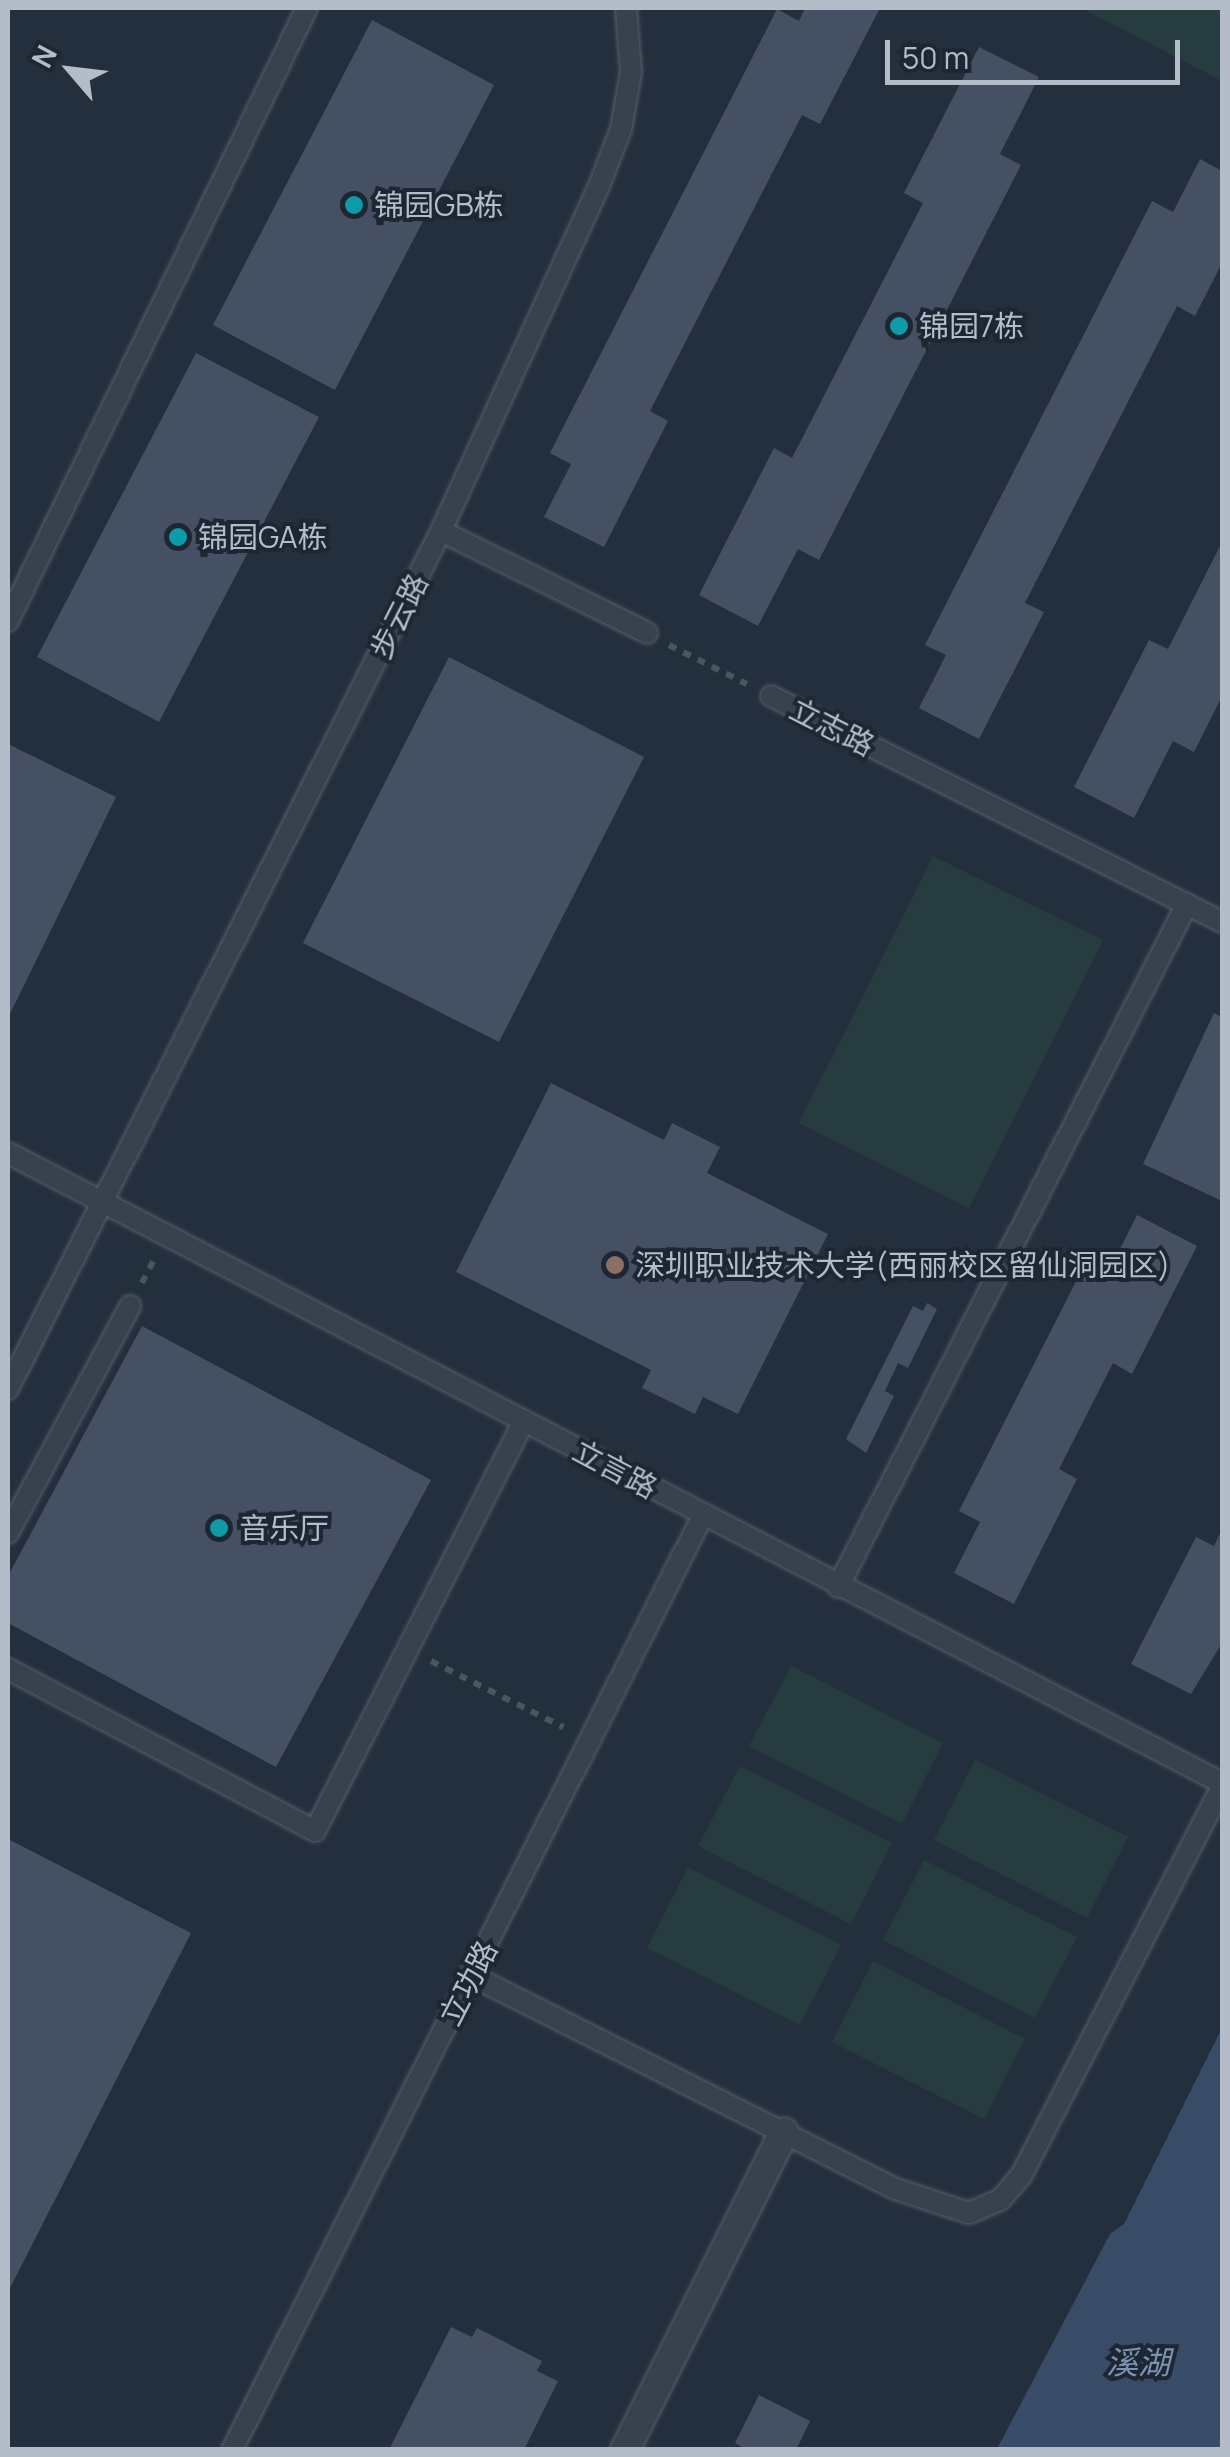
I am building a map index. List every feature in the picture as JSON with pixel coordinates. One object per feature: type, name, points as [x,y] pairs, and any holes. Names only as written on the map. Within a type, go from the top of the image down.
[{"type":"street","points":[[625,2450],[784,2133]]},
{"type":"lane","points":[[8,621],[306,8]]},
{"type":"lane","name":"步云路","points":[[8,1389],[441,531],[621,129],[631,72],[626,8]]},
{"type":"lane","points":[[441,531],[646,634]]},
{"type":"lane","name":"立志路","points":[[771,696],[1222,922]]},
{"type":"lane","points":[[838,1587],[1187,904]]},
{"type":"lane","name":"立言路","points":[[8,1153],[1222,1785]]},
{"type":"lane","points":[[8,1533],[130,1306]]},
{"type":"lane","points":[[8,1668],[315,1831],[524,1422]]},
{"type":"lane","name":"立功路","points":[[232,2450],[704,1516]]},
{"type":"lane","points":[[472,1976],[936,2206],[969,2213],[1000,2200],[1022,2176],[1222,1785]]},
{"type":"path","name":"立志路","points":[[646,634],[771,696]]},
{"type":"path","points":[[130,1306],[166,1236]]},
{"type":"path","points":[[409,1650],[591,1741]]},
{"type":"green space","points":[[1081,8],[1222,8],[1222,81]]},
{"type":"green space","points":[[933,856],[1103,940],[969,1208],[799,1123]]},
{"type":"green space","points":[[791,1666],[943,1743],[902,1824],[749,1746]]},
{"type":"green space","points":[[975,1760],[1128,1837],[1087,1918],[934,1840]]},
{"type":"green space","points":[[740,1766],[892,1843],[851,1924],[698,1846]]},
{"type":"green space","points":[[924,1860],[1077,1937],[1035,2018],[883,1940]]},
{"type":"green space","points":[[688,1867],[841,1945],[800,2025],[647,1948]]},
{"type":"green space","points":[[873,1961],[1025,2039],[984,2119],[832,2042]]},
{"type":"water","name":"溪湖","points":[[1222,2028],[1222,2449],[997,2449],[1110,2234],[1124,2224]]},
{"type":"building","points":[[805,8],[880,8],[820,124],[802,115],[650,411],[668,421],[604,547],[544,517],[571,464],[550,453],[777,9],[799,21]]},
{"type":"building","name":"锦园GB栋","points":[[372,20],[494,85],[335,390],[213,325]]},
{"type":"building","name":"锦园7栋","points":[[979,47],[1039,77],[1000,154],[1021,165],[819,560],[798,549],[758,626],[699,595],[774,448],[792,458],[923,203],[904,193]]},
{"type":"building","points":[[1200,159],[1222,171],[1222,263],[1195,316],[1177,306],[1025,603],[1044,612],[979,739],[919,708],[946,655],[925,645],[1152,201],[1173,212]]},
{"type":"building","name":"锦园GA栋","points":[[196,353],[319,417],[159,722],[37,657]]},
{"type":"building","points":[[1222,542],[1222,696],[1194,752],[1173,741],[1134,818],[1074,787],[1149,640],[1168,649]]},
{"type":"building","points":[[449,657],[644,757],[499,1042],[303,943]]},
{"type":"building","points":[[8,744],[116,797],[8,1018]]},
{"type":"building","points":[[1214,1013],[1222,1017],[1222,1201],[1143,1164]]},
{"type":"building","points":[[551,1083],[664,1140],[672,1123],[720,1147],[707,1173],[828,1234],[738,1414],[703,1397],[695,1414],[642,1388],[651,1370],[456,1272]]},
{"type":"building","points":[[1137,1215],[1197,1246],[1132,1374],[1113,1363],[1059,1469],[1077,1479],[1014,1604],[954,1573],[980,1522],[959,1511],[1088,1258],[1110,1269]]},
{"type":"building","points":[[927,1303],[937,1309],[908,1368],[898,1363],[885,1391],[894,1396],[866,1453],[846,1439],[913,1306],[923,1311]]},
{"type":"building","name":"音乐厅","points":[[142,1326],[431,1480],[276,1767],[8,1623],[8,1576]]},
{"type":"building","points":[[1222,1529],[1222,1643],[1191,1694],[1131,1664],[1196,1537],[1214,1546]]},
{"type":"building","points":[[8,1839],[191,1933],[8,2292]]},
{"type":"building","points":[[451,2327],[472,2337],[477,2328],[542,2361],[537,2371],[558,2381],[524,2450],[389,2450]]},
{"type":"building","points":[[759,2395],[810,2421],[796,2450],[747,2450],[735,2443]]},
{"type":"place","name":"锦园GB栋","points":[[354,205]]},
{"type":"place","name":"锦园7栋","points":[[899,326]]},
{"type":"place","name":"锦园GA栋","points":[[178,537]]},
{"type":"place","name":"深圳职业技术大学(西丽校区留仙洞园区)","points":[[615,1265]]},
{"type":"place","name":"音乐厅","points":[[219,1528]]}]
